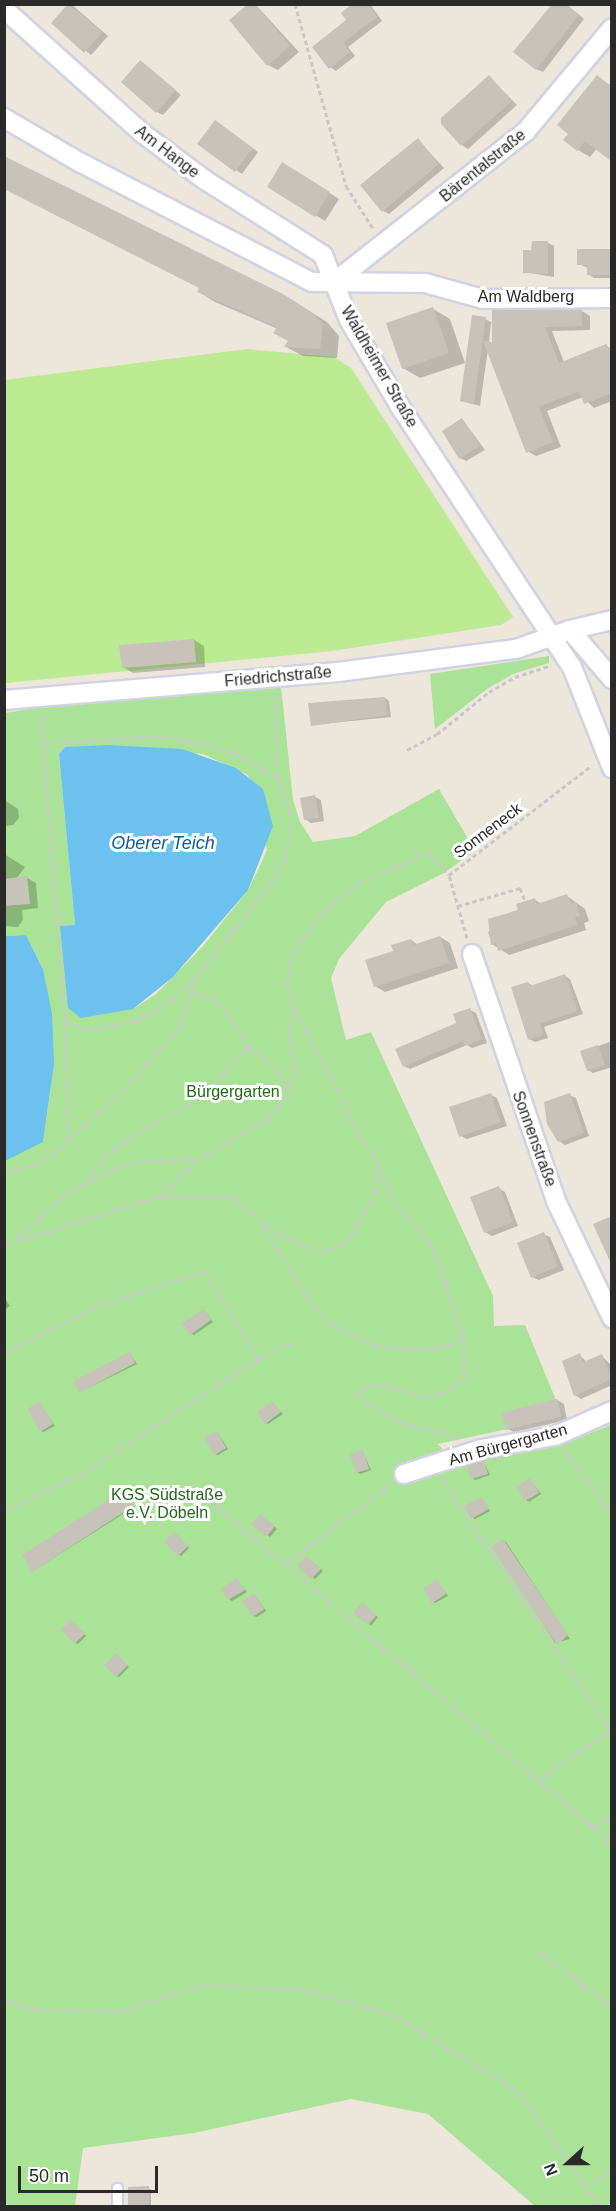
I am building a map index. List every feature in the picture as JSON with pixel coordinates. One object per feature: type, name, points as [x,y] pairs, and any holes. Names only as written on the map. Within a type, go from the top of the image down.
[{"type":"street","name":"Am Hange","points":[[4,9],[142,133],[205,180],[323,255],[333,282]]},
{"type":"street","name":"Bärentalstraße","points":[[333,282],[526,130],[612,28]]},
{"type":"street","points":[[4,118],[81,163],[312,282],[333,282]]},
{"type":"street","name":"Am Waldberg","points":[[333,282],[425,283],[483,299],[612,298]]},
{"type":"street","name":"Waldheimer Straße","points":[[333,282],[349,320],[399,405],[549,637],[565,656],[609,761]]},
{"type":"street","name":"Friedrichstraße","points":[[4,700],[276,677],[516,649],[570,630],[612,620]]},
{"type":"street","points":[[570,630],[612,679]]},
{"type":"street","name":"Sonnenstraße","points":[[472,954],[556,1201],[612,1318]]},
{"type":"street","name":"Am Bürgergarten","points":[[404,1474],[482,1449],[555,1436],[612,1411]]},
{"type":"lane","points":[[117,2188],[117,2206]]},
{"type":"path","points":[[294,4],[346,186],[372,228]]},
{"type":"path","points":[[407,750],[437,734],[489,692],[565,656]]},
{"type":"path","points":[[65,1022],[89,1029],[137,1021],[170,1002],[196,978],[270,884],[284,860],[290,837],[290,813],[276,778],[276,677]]},
{"type":"path","points":[[39,697],[45,742],[65,1022],[69,1140]]},
{"type":"path","points":[[45,742],[159,736],[205,744],[242,756],[276,778]]},
{"type":"path","name":"Sonneneck","points":[[472,954],[448,875],[609,761]]},
{"type":"path","points":[[448,875],[429,851],[354,886],[324,911],[291,956],[287,985],[295,1008],[360,1137],[379,1165],[394,1202],[429,1242],[438,1261],[464,1341],[465,1377],[448,1391],[426,1398],[389,1386],[368,1386],[358,1392],[358,1397],[402,1423],[452,1434],[482,1449]]},
{"type":"path","points":[[458,906],[520,888],[525,901]]},
{"type":"path","points":[[4,1174],[47,1160],[125,1089],[180,1027],[196,978]]},
{"type":"path","points":[[191,992],[214,999],[249,1048],[269,1060],[283,1078],[288,1095]]},
{"type":"path","points":[[160,1196],[198,1159],[269,1118],[288,1095],[294,1071],[290,1033],[295,1008]]},
{"type":"path","points":[[83,1185],[106,1155],[130,1137],[209,1093],[249,1048]]},
{"type":"path","points":[[16,1240],[35,1218],[83,1185],[135,1162],[198,1159]]},
{"type":"path","points":[[264,1226],[321,1252],[334,1250],[348,1241],[363,1221],[376,1191],[379,1165]]},
{"type":"path","points":[[4,1245],[160,1196],[231,1197],[253,1212],[264,1226],[306,1296],[332,1323],[376,1345],[403,1349],[431,1349],[464,1341]]},
{"type":"path","points":[[4,1353],[103,1304],[204,1271],[259,1358]]},
{"type":"path","points":[[4,1511],[85,1472],[259,1358],[292,1342]]},
{"type":"path","points":[[555,1436],[612,1515]]},
{"type":"path","points":[[431,1465],[611,1730],[539,1780]]},
{"type":"path","points":[[285,1564],[404,1474]]},
{"type":"path","points":[[212,1502],[612,1843]]},
{"type":"path","points":[[593,1827],[612,1815]]},
{"type":"path","points":[[539,1951],[612,2007]]},
{"type":"path","points":[[4,2000],[36,2010],[122,2011],[201,1985],[301,1989],[395,2015],[519,2092],[599,2206]]},
{"type":"path","points":[[585,2186],[612,2171]]},
{"type":"green space","points":[[247,349],[334,357],[351,368],[513,617],[501,625],[332,651],[5,683],[4,380]]},
{"type":"green space","points":[[549,656],[549,663],[513,674],[487,689],[435,729],[430,674]]},
{"type":"green space","points":[[281,686],[293,800],[300,822],[313,842],[355,836],[439,789],[475,851],[444,873],[386,902],[339,959],[331,978],[346,1040],[371,1032],[493,1296],[494,1326],[525,1325],[563,1417],[438,1444],[455,1463],[563,1444],[611,1425],[611,2206],[535,2206],[428,2114],[351,2099],[194,2133],[83,2148],[75,2206],[5,2206],[4,1161],[43,1142],[51,1087],[43,968],[26,935],[5,936],[5,713],[79,701]],"holes":[[[65,747],[203,754],[248,775],[267,850],[248,890],[204,945],[156,994],[133,1009],[60,926],[75,925],[59,754]]]},
{"type":"water","name":"Oberer Teich","points":[[108,745],[182,749],[236,768],[263,789],[273,826],[248,890],[173,977],[133,1009],[81,1018],[68,1008],[60,926],[75,925],[59,754],[65,747]]},
{"type":"water","points":[[26,935],[43,969],[52,1014],[54,1064],[43,1142],[5,1161],[5,936]]},
{"type":"building","points":[[68,4],[103,32],[84,53],[51,23]]},
{"type":"building","points":[[248,4],[255,4],[290,46],[267,66],[229,20]]},
{"type":"building","points":[[352,4],[368,4],[377,17],[343,43],[350,52],[329,69],[312,47],[346,20],[341,13]]},
{"type":"building","points":[[552,4],[566,4],[579,15],[536,70],[513,52]]},
{"type":"building","points":[[140,60],[176,90],[156,113],[121,82]]},
{"type":"building","points":[[489,75],[512,101],[461,146],[441,124],[441,118]]},
{"type":"building","points":[[597,75],[612,87],[612,162],[585,141],[577,151],[563,140],[568,134],[557,125]]},
{"type":"building","points":[[215,120],[253,148],[235,172],[197,144]]},
{"type":"building","points":[[418,138],[439,164],[382,212],[360,185]]},
{"type":"building","points":[[4,156],[283,294],[310,311],[323,324],[320,349],[284,347],[288,341],[273,333],[277,327],[197,292],[199,288],[4,189]]},
{"type":"building","points":[[282,162],[330,192],[315,217],[267,187]]},
{"type":"building","points":[[532,241],[548,241],[548,274],[523,273],[523,250],[531,250]]},
{"type":"building","points":[[577,249],[612,249],[612,275],[587,275],[587,265],[577,265]]},
{"type":"building","points":[[433,307],[449,353],[402,369],[386,323]]},
{"type":"building","points":[[582,309],[582,326],[545,327],[559,363],[606,344],[612,352],[612,393],[584,404],[579,391],[539,407],[553,442],[526,453],[483,341],[492,342],[492,310]]},
{"type":"building","points":[[472,315],[486,317],[474,403],[460,401]]},
{"type":"building","points":[[462,418],[480,446],[459,459],[442,431]]},
{"type":"building","points":[[194,639],[196,662],[122,668],[119,645]]},
{"type":"building","points":[[385,697],[387,715],[311,726],[308,703]]},
{"type":"building","points":[[315,795],[319,818],[304,820],[300,798]]},
{"type":"building","points":[[27,876],[30,904],[4,906],[4,879]]},
{"type":"building","points":[[567,894],[571,904],[576,902],[580,916],[575,917],[577,925],[498,951],[496,943],[491,945],[488,919],[518,910],[516,904],[535,898],[537,904]]},
{"type":"building","points":[[440,936],[449,963],[374,987],[365,960],[393,951],[391,945],[411,939],[413,945]]},
{"type":"building","points":[[565,974],[578,1011],[540,1024],[543,1035],[528,1040],[511,987],[528,982],[530,986]]},
{"type":"building","points":[[470,1008],[482,1039],[465,1046],[463,1041],[403,1067],[395,1049],[456,1023],[453,1014]]},
{"type":"building","points":[[598,1045],[605,1065],[587,1071],[580,1051]]},
{"type":"building","points":[[491,1093],[501,1122],[459,1137],[449,1107]]},
{"type":"building","points":[[570,1093],[584,1133],[558,1142],[547,1124],[544,1102]]},
{"type":"building","points":[[499,1186],[513,1222],[484,1233],[470,1197]]},
{"type":"building","points":[[612,1216],[612,1266],[593,1224]]},
{"type":"building","points":[[544,1232],[558,1266],[531,1278],[517,1243]]},
{"type":"building","points":[[204,1309],[211,1320],[190,1335],[182,1323]]},
{"type":"building","points":[[130,1352],[135,1363],[79,1393],[73,1381]]},
{"type":"building","points":[[580,1353],[583,1362],[602,1354],[612,1379],[574,1396],[562,1361]]},
{"type":"building","points":[[557,1399],[562,1417],[506,1430],[502,1412]]},
{"type":"building","points":[[273,1401],[281,1412],[265,1424],[257,1412]]},
{"type":"building","points":[[40,1402],[53,1424],[40,1432],[27,1409]]},
{"type":"building","points":[[217,1431],[226,1448],[214,1455],[204,1438]]},
{"type":"building","points":[[363,1450],[369,1469],[356,1473],[350,1454]]},
{"type":"building","points":[[484,1460],[488,1474],[471,1479],[467,1465]]},
{"type":"building","points":[[530,1478],[539,1493],[525,1501],[516,1487]]},
{"type":"building","points":[[124,1490],[133,1506],[32,1572],[22,1555]]},
{"type":"building","points":[[482,1497],[489,1509],[471,1519],[464,1506]]},
{"type":"building","points":[[260,1514],[275,1526],[266,1537],[251,1525]]},
{"type":"building","points":[[174,1532],[188,1546],[178,1556],[164,1542]]},
{"type":"building","points":[[503,1539],[568,1635],[557,1645],[491,1547]]},
{"type":"building","points":[[306,1556],[321,1569],[311,1579],[297,1566]]},
{"type":"building","points":[[237,1578],[245,1590],[228,1600],[221,1588]]},
{"type":"building","points":[[438,1580],[446,1594],[432,1603],[423,1588]]},
{"type":"building","points":[[254,1593],[264,1609],[253,1617],[242,1601]]},
{"type":"building","points":[[362,1602],[377,1615],[368,1625],[353,1613]]},
{"type":"building","points":[[71,1620],[85,1634],[74,1644],[61,1629]]},
{"type":"building","points":[[116,1653],[128,1665],[116,1677],[104,1665]]},
{"type":"building","points":[[149,2186],[149,2206],[128,2206],[128,2187]]},
{"type":"park label","name":"Bürgergarten","points":[[233,1092]]},
{"type":"park label","name":"KGS Südstraße e.V. Döbeln","points":[[167,1504]]}]
